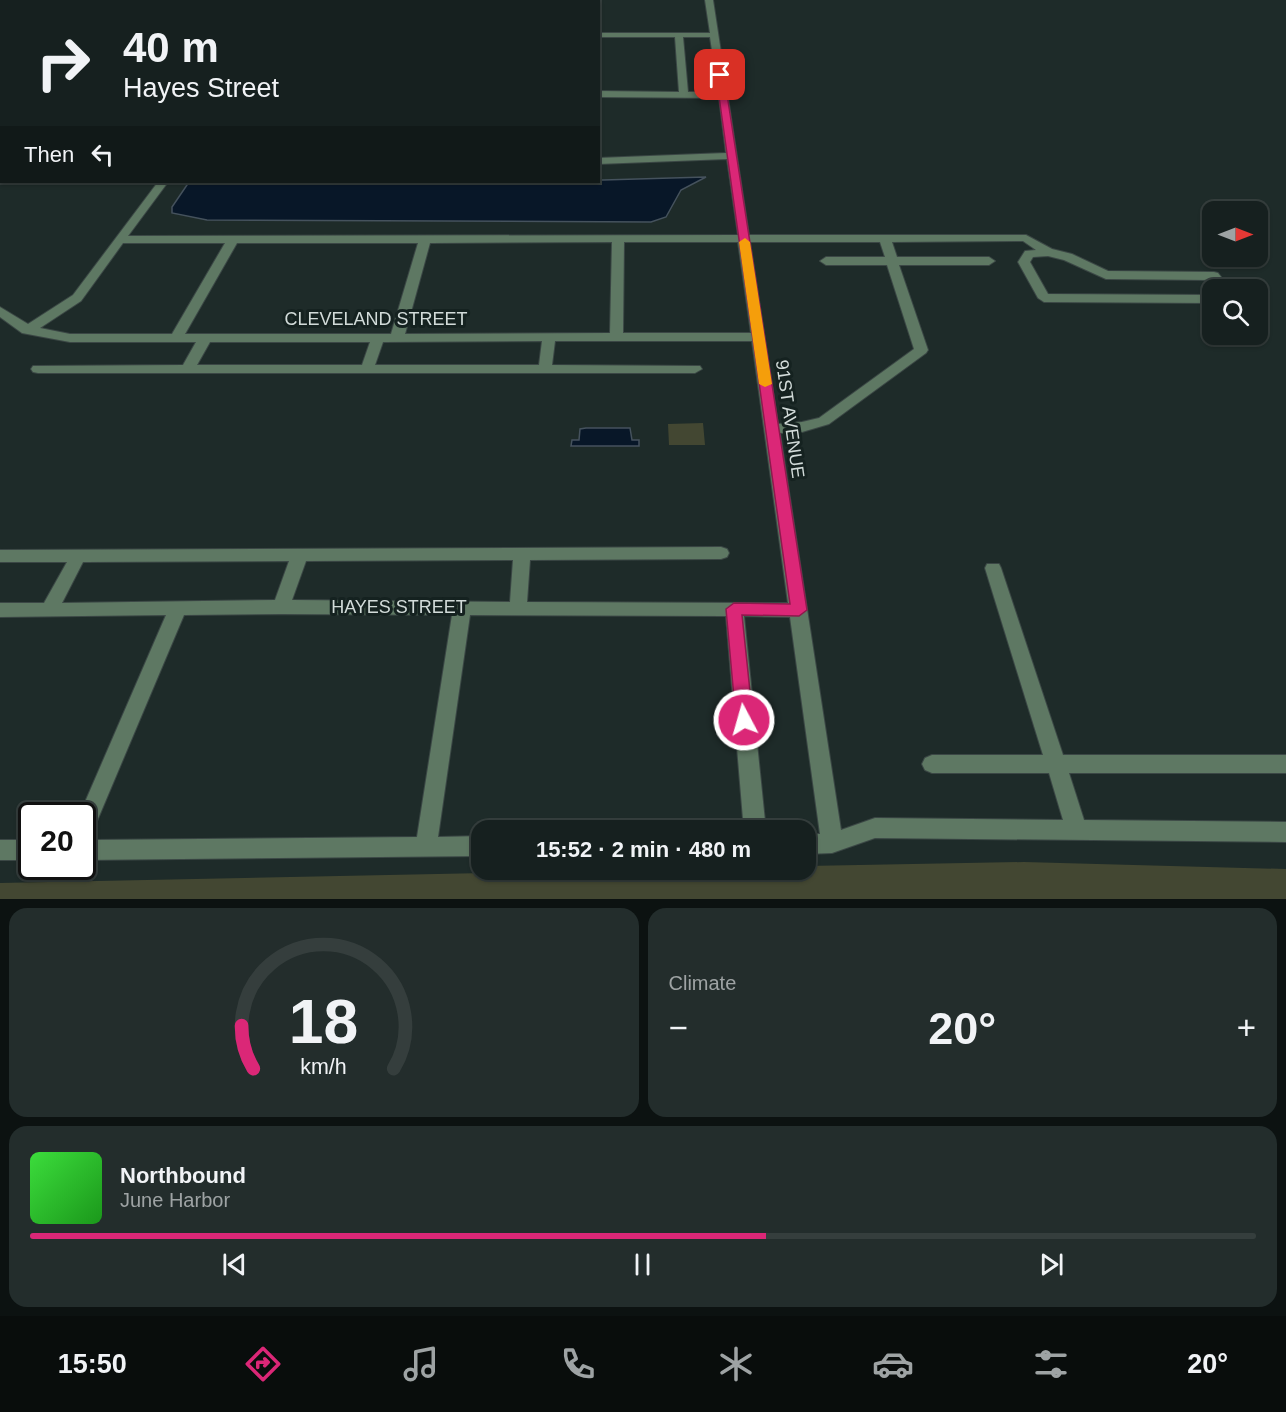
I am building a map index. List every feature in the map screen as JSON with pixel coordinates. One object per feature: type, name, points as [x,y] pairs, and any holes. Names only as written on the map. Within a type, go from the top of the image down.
[{"type":"street","name":"91ST AVENUE","points":[[709,0],[832,843]]},
{"type":"street","points":[[600,35],[714,35]]},
{"type":"street","points":[[679,35],[684,94]]},
{"type":"street","points":[[600,94],[723,94]]},
{"type":"street","points":[[600,161],[732,156]]},
{"type":"street","points":[[27,330],[51,318],[77,297],[162,183]]},
{"type":"street","points":[[121,240],[1026,238],[1048,252],[1068,257],[1106,275],[1214,276],[1216,279]]},
{"type":"street","points":[[397,337],[425,239]]},
{"type":"street","points":[[616,337],[618,239]]},
{"type":"street","points":[[772,429],[802,427],[824,421],[921,350],[885,239]]},
{"type":"street","points":[[177,338],[233,240]]},
{"type":"street","points":[[1048,252],[1029,254],[1024,262],[1044,298],[1202,299]]},
{"type":"street","points":[[826,261],[989,261]]},
{"type":"street","name":"CLEVELAND STREET","points":[[0,311],[27,330],[70,338],[758,337]]},
{"type":"street","points":[[367,369],[378,337]]},
{"type":"street","points":[[545,370],[549,337]]},
{"type":"street","points":[[188,369],[205,338]]},
{"type":"street","points":[[38,369],[695,369]]},
{"type":"street","points":[[518,607],[522,554]]},
{"type":"street","points":[[0,556],[721,554]]},
{"type":"street","points":[[281,607],[300,555]]},
{"type":"street","points":[[50,609],[78,556]]},
{"type":"street","points":[[993,568],[1077,830]]},
{"type":"street","points":[[426,847],[462,607]]},
{"type":"street","name":"HAYES STREET","points":[[0,610],[518,607],[799,610]]},
{"type":"street","points":[[95,802],[178,608]]},
{"type":"street","points":[[734,609],[754,820]]},
{"type":"street","points":[[932,764],[1286,764]]},
{"type":"street","points":[[816,844],[832,843],[875,828],[1286,832]]},
{"type":"street","points":[[96,850],[471,846]]},
{"type":"street","points":[[0,850],[18,850]]},
{"type":"green space","points":[[703,423],[705,445],[669,445],[668,424]]},
{"type":"green space","points":[[1024,862],[1286,869],[1286,899],[0,899],[0,883],[471,873],[471,880],[816,880],[816,866]]},
{"type":"water","points":[[706,177],[681,190],[666,217],[651,222],[207,220],[172,213],[172,207],[188,183],[600,183],[600,180]]},
{"type":"water","points":[[630,428],[632,440],[639,440],[639,446],[571,446],[572,440],[579,440],[580,429]]},
{"type":"slow traffic","points":[[745,242],[765,384]]},
{"type":"route","points":[[720,75],[799,610],[734,609],[744,720]]}]
